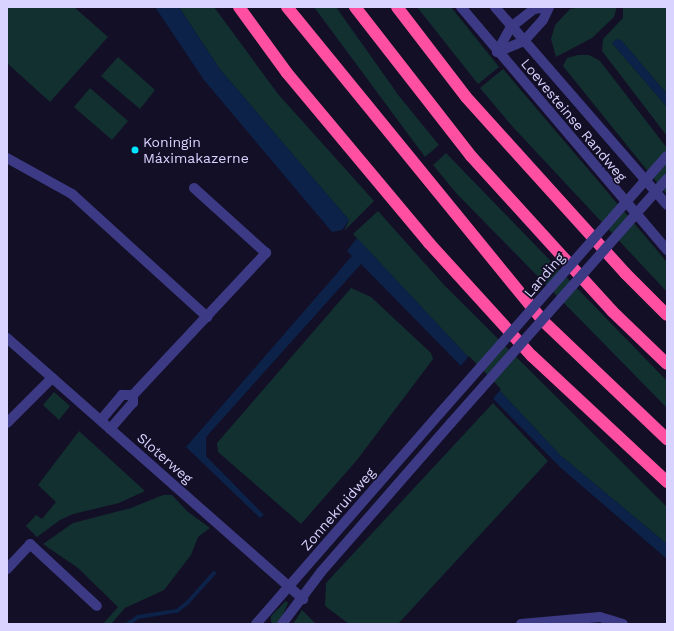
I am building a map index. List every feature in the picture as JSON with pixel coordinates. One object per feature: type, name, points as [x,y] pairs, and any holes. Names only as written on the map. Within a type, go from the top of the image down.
[{"type":"highway","points":[[239,7],[292,79],[429,244],[532,356],[667,482]]},
{"type":"highway","points":[[287,7],[542,320],[667,439]]},
{"type":"highway","points":[[355,7],[471,156],[612,311],[667,364]]},
{"type":"highway","points":[[397,7],[466,97],[625,274],[667,315]]},
{"type":"street","name":"Loevesteinse Randweg","points":[[461,7],[665,246]]},
{"type":"street","name":"Loevesteinse Randweg","points":[[495,7],[667,205]]},
{"type":"street","points":[[548,7],[543,20],[524,41],[498,52],[511,27],[534,9],[548,7]]},
{"type":"street","name":"Landing","points":[[441,412],[667,156]]},
{"type":"street","points":[[7,158],[72,194],[207,317]]},
{"type":"street","name":"Landing","points":[[451,423],[667,179]]},
{"type":"street","points":[[110,429],[133,403],[133,395],[266,252],[194,188]]},
{"type":"street","name":"Sloterweg","points":[[7,338],[303,599]]},
{"type":"street","points":[[7,423],[52,378]]},
{"type":"street","points":[[100,420],[122,395],[133,395]]},
{"type":"street","name":"Zonnekruidweg","points":[[256,624],[441,412]]},
{"type":"street","name":"Zonnekruidweg","points":[[282,624],[303,599],[321,572],[451,423]]},
{"type":"street","points":[[7,570],[30,544],[97,606]]},
{"type":"street","points":[[521,624],[600,617],[623,624]]},
{"type":"green space","points":[[7,7],[74,7],[108,37],[50,102],[7,63]]},
{"type":"green space","points":[[179,7],[214,7],[278,94],[374,201],[344,231],[349,220],[219,68]]},
{"type":"green space","points":[[314,7],[336,7],[399,96],[439,145],[425,157]]},
{"type":"green space","points":[[417,7],[451,7],[499,67],[478,84]]},
{"type":"green space","points":[[582,7],[616,7],[616,10],[614,17],[592,38],[556,57],[551,39],[555,25],[570,9]]},
{"type":"green space","points":[[623,7],[667,7],[667,94],[621,40],[612,43],[667,107],[667,136],[602,51],[603,39],[623,18]]},
{"type":"green space","points":[[578,55],[589,55],[600,61],[667,148],[667,195],[563,66],[567,58]]},
{"type":"green space","points":[[118,57],[155,90],[140,109],[101,76]]},
{"type":"green space","points":[[503,69],[667,262],[667,292],[512,126],[480,88]]},
{"type":"green space","points":[[90,88],[128,121],[112,140],[74,107]]},
{"type":"green space","points":[[446,153],[667,381],[667,408],[457,194],[433,165]]},
{"type":"green space","points":[[378,211],[445,286],[667,507],[667,544],[560,455],[353,234]]},
{"type":"green space","points":[[351,288],[371,297],[431,353],[433,359],[357,460],[301,524],[218,452],[217,443]]},
{"type":"green space","points":[[54,392],[70,406],[59,420],[43,405]]},
{"type":"green space","points":[[493,403],[548,461],[398,624],[349,624],[325,606],[326,583]]},
{"type":"green space","points":[[79,431],[145,491],[119,503],[73,514],[60,520],[37,537],[26,526],[36,515],[42,519],[56,502],[38,485]]},
{"type":"green space","points":[[163,495],[172,495],[188,512],[210,528],[198,537],[191,555],[164,590],[125,608],[111,624],[103,624],[118,607],[78,568],[43,544],[73,523],[131,508]]},
{"type":"green space","points":[[286,601],[288,603],[279,623],[274,624],[271,622],[271,616]]},
{"type":"green space","points":[[302,610],[315,623],[314,624],[293,624]]},
{"type":"water","points":[[155,7],[179,7],[219,68],[349,220],[342,230],[332,232],[204,80]]},
{"type":"water","points":[[616,39],[621,40],[667,94],[667,107],[612,43]]},
{"type":"water","points":[[357,238],[560,455],[667,544],[667,559],[561,468],[361,264],[206,437],[206,456],[264,515],[260,518],[186,447],[352,256],[347,251]]},
{"type":"pier","points":[[469,356],[501,389],[492,400],[460,367]]},
{"type":"waterway","points":[[128,624],[138,617],[177,611],[188,602],[214,573]]},
{"type":"place","name":"Koningin Máximakazerne","points":[[135,150]]}]
